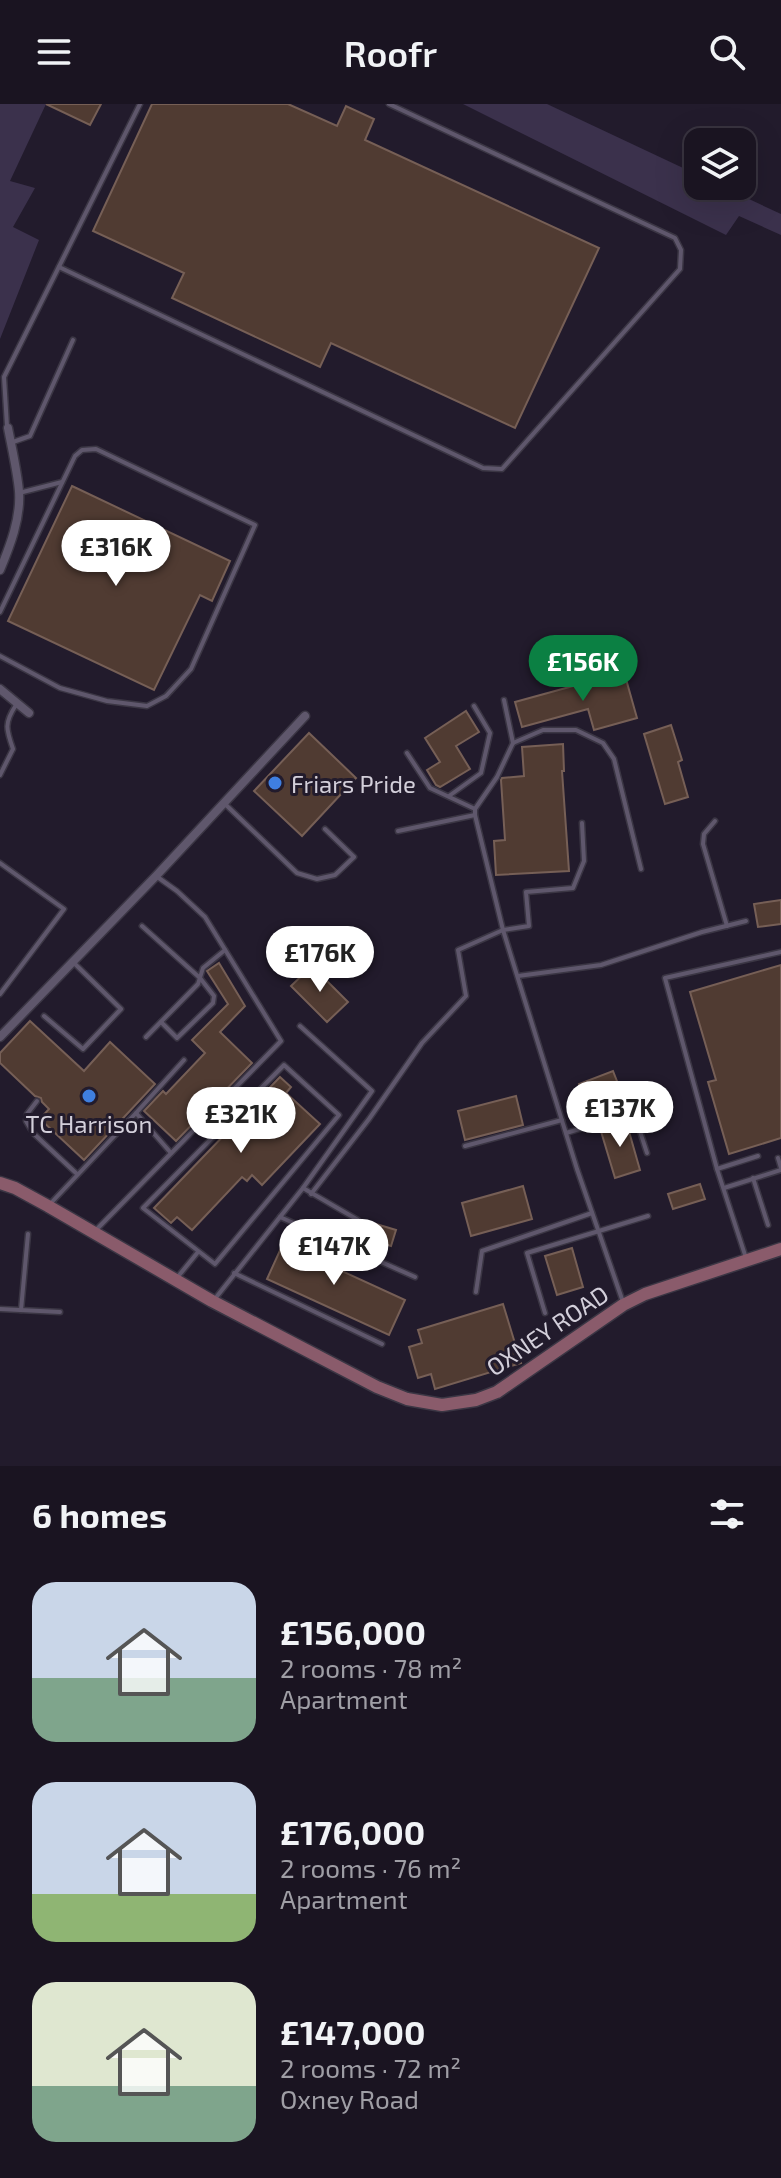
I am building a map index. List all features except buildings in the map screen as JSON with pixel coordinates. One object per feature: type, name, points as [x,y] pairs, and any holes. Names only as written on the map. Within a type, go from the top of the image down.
[{"type":"street","points":[[0,570],[17,520],[19,493],[8,428]]},
{"type":"street","points":[[0,689],[29,713]]},
{"type":"street","points":[[0,1037],[305,716]]},
{"type":"street","name":"OXNEY ROAD","points":[[0,1183],[48,1206],[175,1281],[377,1387],[407,1399],[442,1405],[476,1400],[497,1392],[623,1305],[645,1294],[781,1249]]},
{"type":"lane","points":[[8,428],[4,377],[140,104]]},
{"type":"lane","points":[[59,267],[483,468],[502,469],[680,269],[681,250],[675,238],[389,104]]},
{"type":"lane","points":[[10,443],[30,436],[73,340]]},
{"type":"lane","points":[[0,612],[75,456],[82,450],[96,449],[255,525],[191,669],[166,696],[157,701],[147,706],[107,701],[60,688],[0,656]]},
{"type":"lane","points":[[19,493],[62,482]]},
{"type":"lane","points":[[504,700],[513,743],[497,777],[475,809],[475,815],[503,930],[623,1305]]},
{"type":"lane","points":[[0,775],[13,749],[7,719],[17,703]]},
{"type":"lane","points":[[449,796],[481,773],[490,733],[474,706]]},
{"type":"lane","points":[[513,743],[543,730],[576,730],[603,743],[614,759],[641,869]]},
{"type":"lane","points":[[407,753],[430,788],[475,809]]},
{"type":"lane","points":[[223,802],[297,873],[317,879],[335,875],[354,857],[325,829]]},
{"type":"lane","points":[[398,831],[475,815]]},
{"type":"lane","points":[[715,821],[704,834],[703,844],[727,926]]},
{"type":"lane","points":[[311,1194],[422,1043],[466,996],[458,950],[503,930],[529,926],[526,892],[573,888],[584,861],[582,823]]},
{"type":"lane","points":[[0,863],[64,909],[0,994]]},
{"type":"lane","points":[[94,1232],[281,1041],[205,917],[156,876]]},
{"type":"lane","points":[[518,976],[601,965],[746,921]]},
{"type":"lane","points":[[142,926],[200,978],[214,996],[213,1003],[177,1038],[161,1022]]},
{"type":"lane","points":[[146,1037],[198,984],[203,968],[225,950]]},
{"type":"lane","points":[[747,1260],[717,1169],[665,978],[781,952]]},
{"type":"lane","points":[[44,1016],[83,1049],[121,1009],[73,962]]},
{"type":"lane","points":[[212,1301],[303,1188],[372,1091],[300,1026]]},
{"type":"lane","points":[[48,1206],[184,1060]]},
{"type":"lane","points":[[284,1065],[339,1115],[215,1264],[198,1252],[143,1208],[284,1065]]},
{"type":"lane","points":[[37,1101],[27,1114],[28,1125],[77,1174]]},
{"type":"lane","points":[[136,1113],[171,1153]]},
{"type":"lane","points":[[566,1133],[634,1113],[647,1153]]},
{"type":"lane","points":[[465,1146],[562,1120]]},
{"type":"lane","points":[[717,1169],[758,1156]]},
{"type":"lane","points":[[724,1188],[781,1169],[778,1158]]},
{"type":"lane","points":[[753,1178],[768,1225]]},
{"type":"lane","points":[[303,1188],[358,1220]]},
{"type":"lane","points":[[476,1292],[482,1251],[592,1213]]},
{"type":"lane","points":[[545,1313],[527,1253],[648,1216]]},
{"type":"lane","points":[[280,1217],[415,1277]]},
{"type":"lane","points":[[21,1310],[28,1234]]},
{"type":"lane","points":[[175,1281],[198,1252]]},
{"type":"lane","points":[[234,1273],[382,1344]]},
{"type":"lane","points":[[0,1309],[60,1312]]},
{"type":"shaded area","points":[[0,104],[46,104],[10,181],[35,188],[13,227],[39,240],[0,339]]},
{"type":"shaded area","points":[[463,104],[547,104],[684,168],[684,200],[751,200],[781,214],[781,235],[739,216],[726,235]]},
{"type":"place","name":"Friars Pride","points":[[275,783]]},
{"type":"place","name":"TC Harrison","points":[[89,1096]]}]
